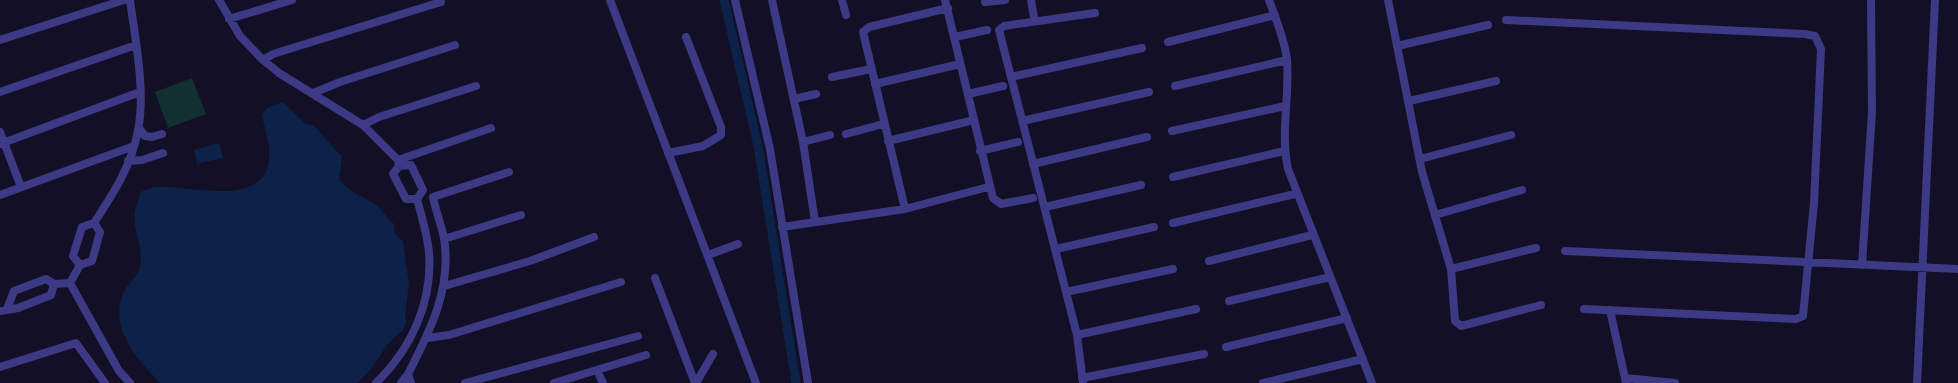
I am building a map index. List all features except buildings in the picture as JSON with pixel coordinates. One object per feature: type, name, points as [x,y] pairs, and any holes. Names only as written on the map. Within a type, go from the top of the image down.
[{"type":"street","points":[[0,40],[124,0]]},
{"type":"street","points":[[80,264],[73,256],[82,226],[94,223],[117,188],[134,146],[138,128],[140,92],[130,0]]},
{"type":"street","points":[[219,0],[240,36],[263,60],[279,73],[363,125],[399,163],[411,165],[424,190],[417,199]]},
{"type":"street","points":[[229,19],[292,0]]},
{"type":"street","points":[[610,0],[756,383]]},
{"type":"street","points":[[735,0],[770,149],[808,383]]},
{"type":"street","points":[[772,0],[803,142],[815,222]]},
{"type":"street","points":[[842,0],[846,14]]},
{"type":"street","points":[[945,0],[988,187],[998,204],[1033,198]]},
{"type":"street","points":[[985,2],[1005,0]]},
{"type":"street","points":[[1031,0],[1034,17]]},
{"type":"street","points":[[1269,0],[1283,38],[1287,60],[1284,151],[1295,194],[1372,383]]},
{"type":"street","points":[[1388,0],[1420,159],[1451,269],[1454,317],[1461,326],[1541,305]]},
{"type":"street","points":[[1862,265],[1872,112],[1871,0]]},
{"type":"street","points":[[1917,383],[1935,0]]},
{"type":"street","points":[[263,60],[273,54],[441,2]]},
{"type":"street","points":[[905,209],[883,124],[864,36],[865,29],[948,8]]},
{"type":"street","points":[[1095,13],[1001,28],[999,35],[1077,335],[1082,381],[1204,354]]},
{"type":"street","points":[[1168,42],[1275,15]]},
{"type":"street","points":[[1506,20],[1805,34],[1815,36],[1821,49],[1814,203],[1803,316],[1796,319],[1584,309]]},
{"type":"street","points":[[1397,46],[1488,25]]},
{"type":"street","points":[[955,37],[987,30]]},
{"type":"street","points":[[668,153],[702,146],[712,142],[721,135],[718,121],[686,37]]},
{"type":"street","points":[[0,92],[136,45]]},
{"type":"street","points":[[313,93],[340,82],[455,46]]},
{"type":"street","points":[[1010,77],[1142,48]]},
{"type":"street","points":[[1175,86],[1287,60]]},
{"type":"street","points":[[875,84],[960,64]]},
{"type":"street","points":[[832,77],[871,69]]},
{"type":"street","points":[[1409,101],[1496,81]]},
{"type":"street","points":[[363,125],[379,117],[476,86]]},
{"type":"street","points":[[968,94],[1002,86]]},
{"type":"street","points":[[2,144],[140,92]]},
{"type":"street","points":[[1022,121],[1149,92]]},
{"type":"street","points":[[794,99],[816,94]]},
{"type":"street","points":[[1172,131],[1284,106]]},
{"type":"street","points":[[888,141],[974,120]]},
{"type":"street","points":[[846,134],[883,124]]},
{"type":"street","points":[[138,128],[145,136],[152,137],[162,134]]},
{"type":"street","points":[[417,199],[406,199],[393,174],[399,163],[491,128]]},
{"type":"street","points":[[0,132],[2,144],[21,187]]},
{"type":"street","points":[[803,142],[830,135]]},
{"type":"street","points":[[1420,159],[1510,135]]},
{"type":"street","points":[[1033,164],[1147,136]]},
{"type":"street","points":[[980,151],[1018,142]]},
{"type":"street","points":[[0,196],[134,146]]},
{"type":"street","points":[[1173,178],[1284,151]]},
{"type":"street","points":[[128,161],[142,160],[163,153]]},
{"type":"street","points":[[401,383],[408,374],[435,320],[444,286],[444,239],[433,197],[509,172]]},
{"type":"street","points":[[1045,206],[1141,185]]},
{"type":"street","points":[[782,227],[905,209],[988,187]]},
{"type":"street","points":[[1435,214],[1522,190]]},
{"type":"street","points":[[1173,224],[1295,194]]},
{"type":"street","points":[[376,383],[392,367],[406,346],[419,321],[425,298],[429,252],[417,199]]},
{"type":"street","points":[[444,239],[521,215]]},
{"type":"street","points":[[80,264],[92,262],[100,232],[94,223]]},
{"type":"street","points":[[1056,250],[1154,227]]},
{"type":"street","points":[[1209,261],[1312,235]]},
{"type":"street","points":[[444,286],[530,261],[594,237]]},
{"type":"street","points":[[708,255],[738,244]]},
{"type":"street","points":[[1451,269],[1536,248]]},
{"type":"street","points":[[1565,252],[1958,269]]},
{"type":"street","points":[[70,283],[80,264]]},
{"type":"street","points":[[1066,292],[1172,269]]},
{"type":"street","points":[[1228,301],[1330,277]]},
{"type":"street","points":[[655,278],[696,383]]},
{"type":"street","points":[[4,310],[14,291],[46,279],[54,284],[70,283]]},
{"type":"street","points":[[427,338],[449,335],[621,282]]},
{"type":"street","points":[[70,283],[119,371],[130,383]]},
{"type":"street","points":[[4,310],[18,308],[52,295],[54,284]]},
{"type":"street","points":[[1077,335],[1196,309]]},
{"type":"street","points":[[1610,310],[1626,381],[1675,383]]},
{"type":"street","points":[[1226,347],[1347,318]]},
{"type":"street","points":[[465,383],[638,336]]},
{"type":"street","points":[[0,366],[76,343],[105,383]]},
{"type":"street","points":[[696,383],[713,354]]},
{"type":"street","points":[[554,383],[646,355]]},
{"type":"street","points":[[1263,383],[1363,359]]},
{"type":"street","points":[[597,370],[603,383]]},
{"type":"street","points":[[408,374],[411,383]]},
{"type":"green space","points":[[192,78],[206,114],[168,128],[155,92]]},
{"type":"water","points":[[283,102],[306,124],[314,126],[342,157],[339,179],[343,184],[351,191],[375,204],[394,224],[395,234],[403,241],[409,284],[405,314],[406,323],[402,332],[390,342],[369,371],[356,383],[161,383],[134,353],[122,329],[119,316],[120,303],[125,290],[138,273],[141,265],[135,227],[135,212],[141,192],[155,187],[222,191],[239,189],[254,184],[264,175],[269,159],[268,142],[262,114],[267,108]]},
{"type":"water","points":[[219,143],[223,158],[197,164],[194,150]]},
{"type":"waterway","points":[[724,0],[758,146],[796,383]]}]
